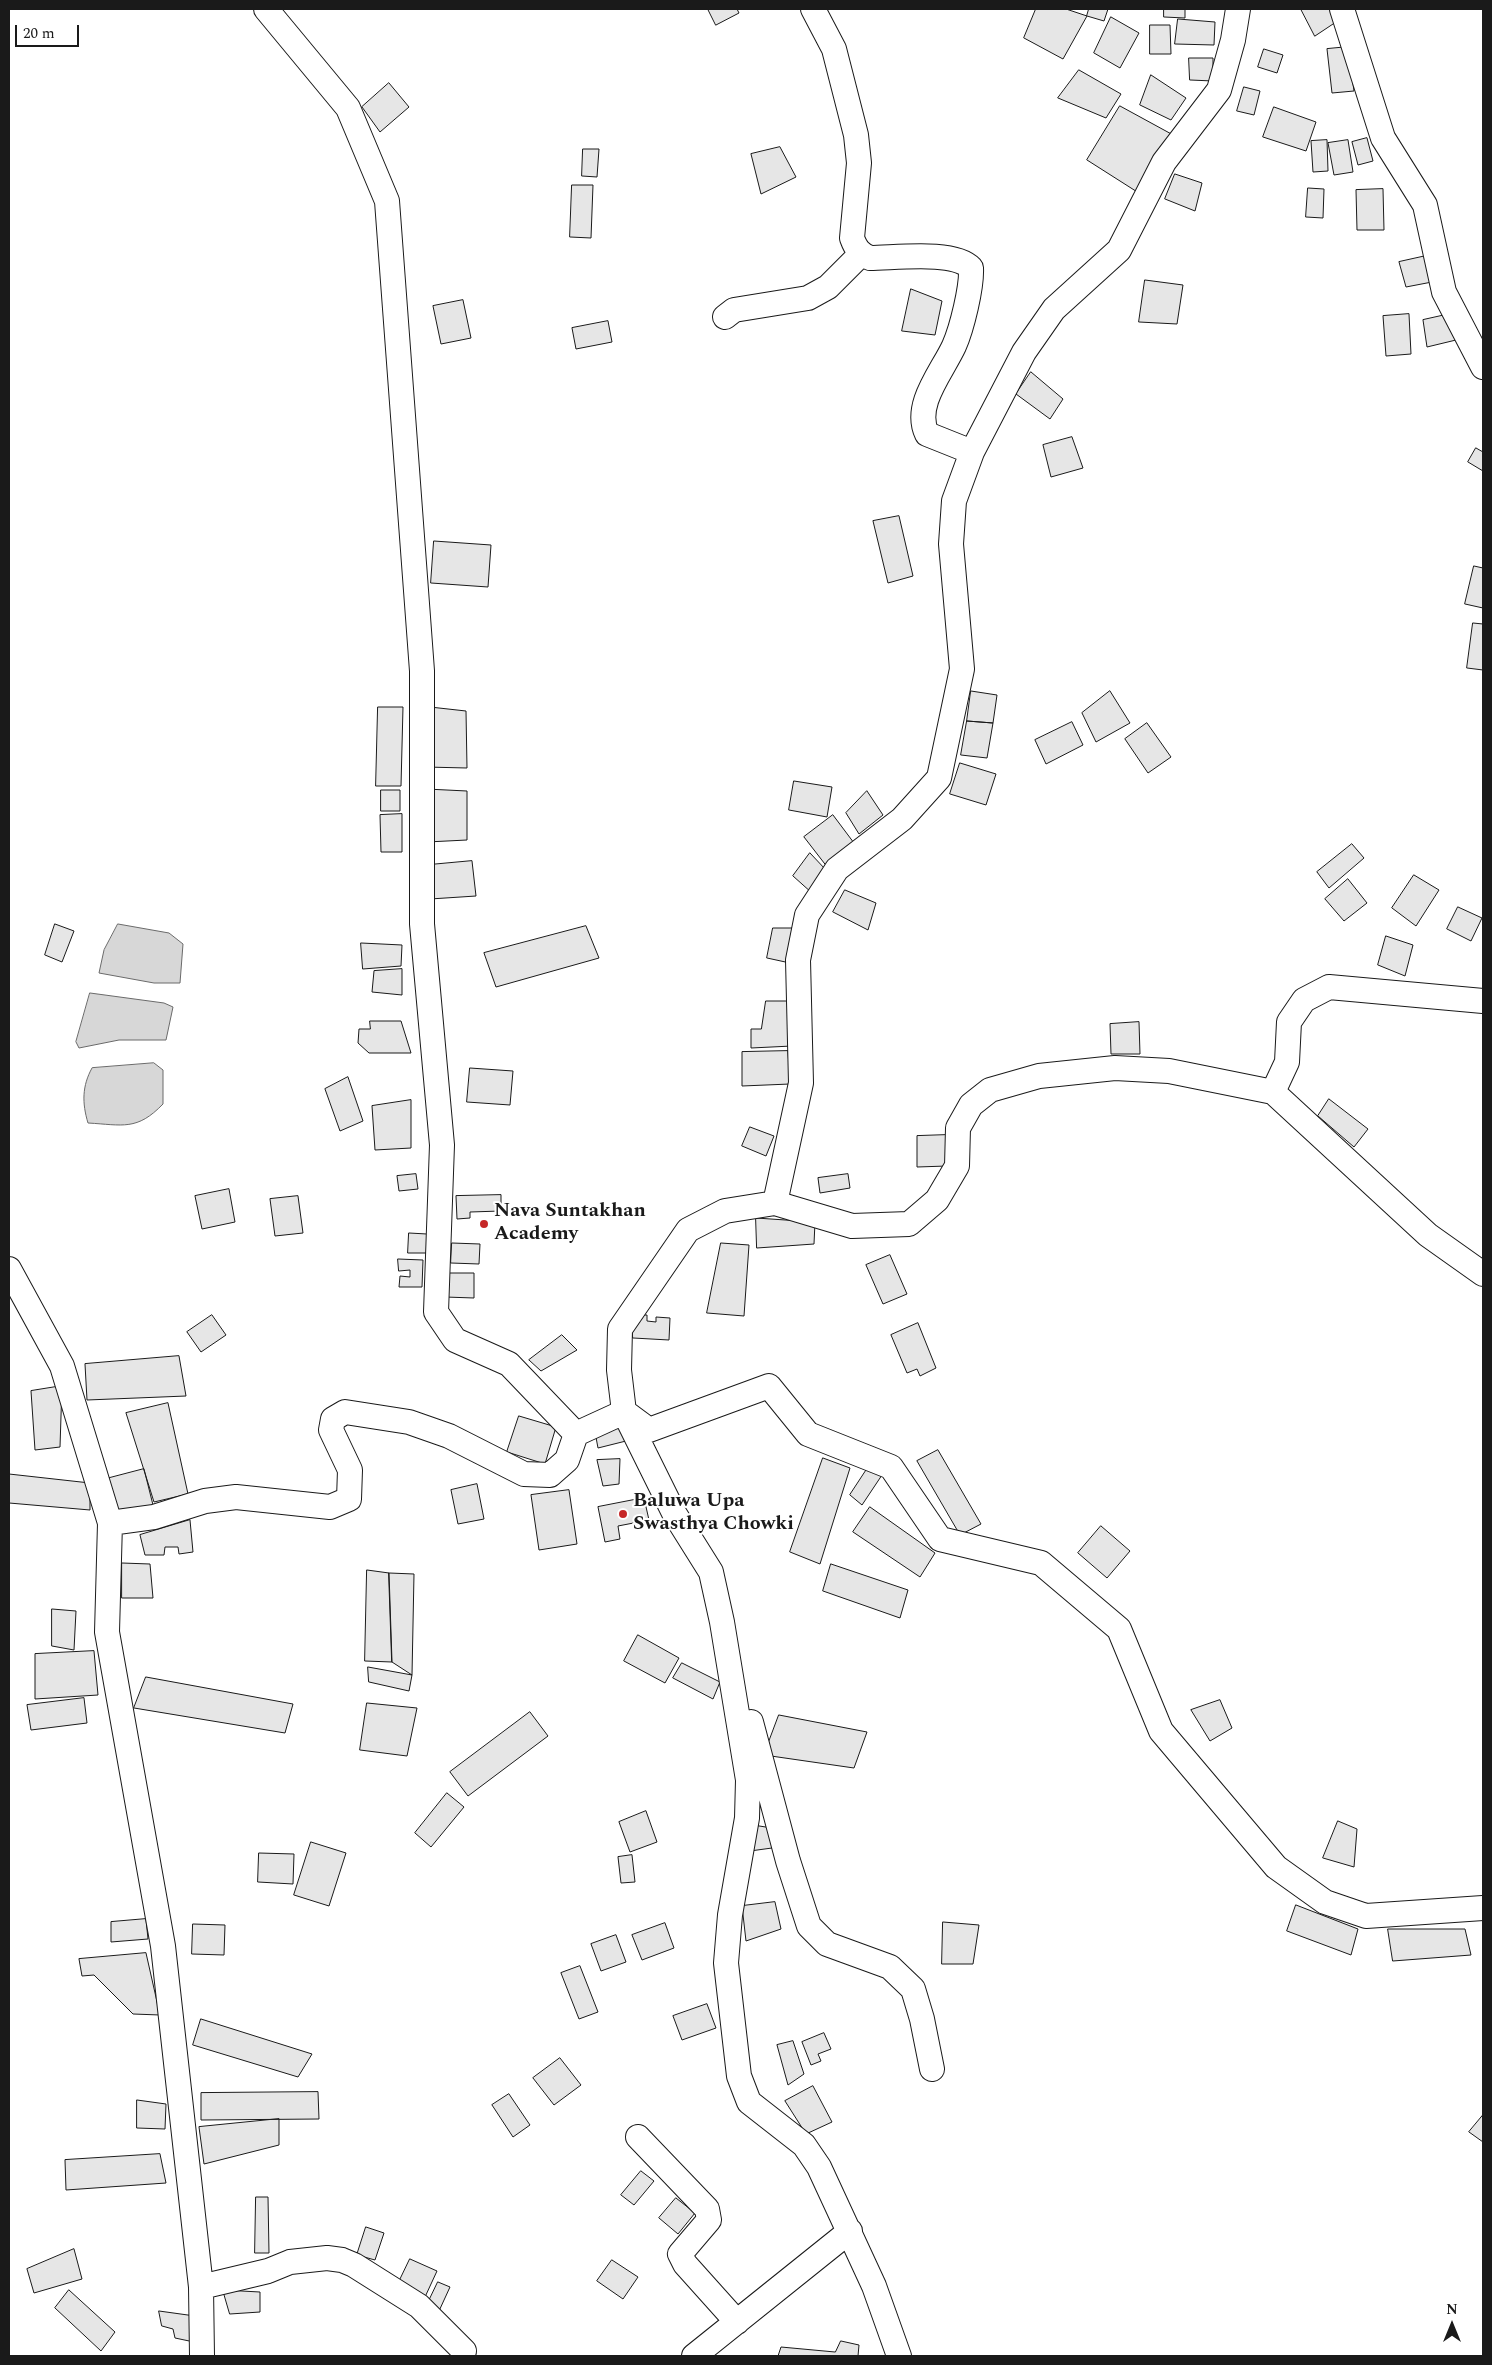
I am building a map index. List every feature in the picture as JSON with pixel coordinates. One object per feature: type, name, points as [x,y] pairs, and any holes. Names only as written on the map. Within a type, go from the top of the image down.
[{"type":"street","points":[[266,9],[348,108],[387,202],[422,671],[422,924],[442,1146],[436,1312],[455,1340],[509,1364],[576,1434]]},
{"type":"street","points":[[813,9],[834,49],[856,135],[859,163],[852,238],[861,254],[870,258],[951,258],[965,262],[971,268],[972,281],[955,345],[933,386],[922,414],[922,424],[927,434],[972,452]]},
{"type":"street","points":[[775,1203],[801,1083],[798,960],[807,915],[837,869],[902,819],[939,778],[962,669],[951,544],[954,501],[972,452],[1024,352],[1054,309],[1119,250],[1164,162],[1218,90],[1233,40],[1238,9]]},
{"type":"street","points":[[1342,9],[1383,138],[1425,205],[1444,292],[1483,366]]},
{"type":"street","points":[[725,317],[734,310],[750,306],[808,298],[828,288],[861,254]]},
{"type":"street","points":[[1273,1092],[1287,1062],[1290,1022],[1304,1000],[1329,988],[1483,1001]]},
{"type":"street","points":[[899,2356],[874,2286],[819,2167],[804,2145],[749,2102],[739,2076],[726,1963],[730,1915],[747,1818],[748,1780],[728,1668],[722,1622],[711,1572],[674,1513],[624,1412],[619,1370],[620,1329],[688,1230],[725,1211],[775,1203],[852,1226],[909,1224],[936,1200],[957,1166],[958,1128],[971,1105],[990,1090],[1039,1076],[1115,1068],[1169,1071],[1273,1092],[1428,1235],[1483,1274]]},
{"type":"street","points":[[9,1269],[62,1366],[110,1522],[107,1632],[163,1946],[201,2288],[202,2356]]},
{"type":"street","points":[[624,1412],[649,1430],[769,1386],[808,1434],[891,1467],[940,1539],[1041,1562],[1119,1628],[1161,1731],[1276,1867],[1325,1902],[1366,1916],[1483,1908]]},
{"type":"street","points":[[110,1522],[154,1517],[197,1504],[236,1497],[330,1507],[349,1499],[350,1470],[331,1430],[333,1419],[345,1412],[409,1422],[449,1436],[524,1474],[550,1475],[567,1460],[576,1434],[624,1412]]},
{"type":"street","points":[[728,1668],[747,1704],[788,1861],[809,1926],[827,1944],[890,1967],[913,1989],[922,2018],[932,2069]]},
{"type":"street","points":[[638,2136],[707,2209],[708,2220],[680,2254],[685,2264],[737,2322]]},
{"type":"street","points":[[694,2356],[850,2231]]},
{"type":"street","points":[[201,2288],[268,2271],[290,2262],[327,2258],[342,2260],[354,2265],[419,2306],[464,2351]]},
{"type":"shaded area","points":[[118,924],[169,933],[183,944],[180,983],[154,983],[99,973],[104,950]]},
{"type":"shaded area","points":[[90,993],[164,1003],[173,1007],[166,1040],[119,1040],[79,1048],[76,1042]]},
{"type":"shaded area","points":[[154,1063],[163,1070],[163,1104],[154,1113],[145,1119],[129,1124],[88,1123],[84,1095],[86,1081],[92,1068]]},
{"type":"building","points":[[708,9],[737,9],[739,13],[716,25]]},
{"type":"building","points":[[1036,9],[1066,9],[1087,16],[1063,59],[1024,38]]},
{"type":"building","points":[[1089,9],[1108,9],[1104,21],[1087,16]]},
{"type":"building","points":[[1164,9],[1185,9],[1185,18],[1164,17]]},
{"type":"building","points":[[1301,9],[1333,9],[1339,20],[1315,36]]},
{"type":"building","points":[[1111,17],[1139,33],[1120,68],[1094,53]]},
{"type":"building","points":[[1178,19],[1215,22],[1214,45],[1175,44]]},
{"type":"building","points":[[1150,25],[1170,25],[1171,54],[1150,54]]},
{"type":"building","points":[[1348,47],[1354,91],[1332,93],[1327,49]]},
{"type":"building","points":[[1264,49],[1283,55],[1277,73],[1258,67]]},
{"type":"building","points":[[1189,58],[1213,58],[1213,81],[1190,80]]},
{"type":"building","points":[[1079,70],[1121,94],[1106,118],[1058,98]]},
{"type":"building","points":[[1151,75],[1186,98],[1171,120],[1140,105]]},
{"type":"building","points":[[389,83],[409,107],[380,132],[362,107]]},
{"type":"building","points":[[1244,87],[1260,91],[1254,115],[1237,111]]},
{"type":"building","points":[[1120,106],[1175,136],[1142,195],[1087,160]]},
{"type":"building","points":[[1274,107],[1316,122],[1306,151],[1263,137]]},
{"type":"building","points":[[1367,138],[1373,161],[1358,165],[1352,142]]},
{"type":"building","points":[[1327,140],[1328,171],[1313,172],[1311,141]]},
{"type":"building","points":[[1348,140],[1353,172],[1334,175],[1328,143]]},
{"type":"building","points":[[780,147],[796,177],[761,194],[751,154]]},
{"type":"building","points":[[583,149],[599,149],[597,177],[582,176]]},
{"type":"building","points":[[1175,174],[1202,183],[1195,211],[1165,199]]},
{"type":"building","points":[[572,185],[593,185],[591,238],[570,237]]},
{"type":"building","points":[[1308,188],[1324,189],[1323,218],[1306,217]]},
{"type":"building","points":[[1383,189],[1384,230],[1357,230],[1356,190]]},
{"type":"building","points":[[1426,256],[1432,282],[1406,287],[1399,262]]},
{"type":"building","points":[[1145,280],[1183,285],[1177,324],[1139,322]]},
{"type":"building","points":[[911,289],[942,301],[935,335],[902,331]]},
{"type":"building","points":[[463,300],[471,338],[441,344],[433,306]]},
{"type":"building","points":[[1409,314],[1411,354],[1386,356],[1383,316]]},
{"type":"building","points":[[1450,314],[1456,340],[1427,347],[1423,320]]},
{"type":"building","points":[[608,321],[612,342],[576,349],[572,328]]},
{"type":"building","points":[[1031,372],[1063,399],[1050,419],[1016,394]]},
{"type":"building","points":[[1072,437],[1083,468],[1051,477],[1043,445]]},
{"type":"building","points":[[1476,448],[1483,452],[1483,471],[1468,462]]},
{"type":"building","points":[[899,516],[913,576],[888,583],[873,521]]},
{"type":"building","points":[[434,541],[491,545],[488,587],[431,583]]},
{"type":"building","points":[[1474,566],[1483,568],[1483,608],[1465,604]]},
{"type":"building","points":[[1473,623],[1483,624],[1483,670],[1467,668]]},
{"type":"building","points":[[971,691],[997,695],[993,723],[967,721]]},
{"type":"building","points":[[1110,691],[1130,723],[1096,742],[1082,713]]},
{"type":"building","points":[[378,707],[403,707],[401,786],[376,786]]},
{"type":"building","points":[[430,707],[466,711],[467,768],[425,767]]},
{"type":"building","points":[[967,721],[993,723],[987,758],[961,755]]},
{"type":"building","points":[[1072,722],[1083,745],[1046,764],[1035,740]]},
{"type":"building","points":[[1147,723],[1171,757],[1148,773],[1125,739]]},
{"type":"building","points":[[960,763],[996,774],[986,805],[950,794]]},
{"type":"building","points":[[794,781],[832,787],[827,817],[789,810]]},
{"type":"building","points":[[426,789],[467,791],[467,840],[427,842]]},
{"type":"building","points":[[381,790],[400,790],[400,811],[381,811]]},
{"type":"building","points":[[867,791],[883,815],[859,834],[846,813]]},
{"type":"building","points":[[402,814],[402,852],[381,852],[380,815]]},
{"type":"building","points":[[833,815],[857,847],[828,868],[804,837]]},
{"type":"building","points":[[1352,844],[1364,858],[1329,888],[1317,872]]},
{"type":"building","points":[[810,853],[826,870],[812,893],[793,876]]},
{"type":"building","points":[[472,861],[476,896],[430,899],[429,865]]},
{"type":"building","points":[[1414,875],[1439,890],[1416,926],[1392,908]]},
{"type":"building","points":[[1348,879],[1367,903],[1344,921],[1325,899]]},
{"type":"building","points":[[845,890],[876,903],[868,930],[833,912]]},
{"type":"building","points":[[1458,907],[1482,918],[1471,941],[1447,929]]},
{"type":"building","points":[[55,924],[74,931],[62,962],[45,955]]},
{"type":"building","points":[[586,926],[599,958],[496,987],[484,953]]},
{"type":"building","points":[[773,928],[795,928],[790,963],[767,958]]},
{"type":"building","points":[[1386,936],[1413,945],[1405,976],[1378,965]]},
{"type":"building","points":[[361,943],[402,945],[401,966],[363,969]]},
{"type":"building","points":[[402,969],[402,995],[372,992],[374,971]]},
{"type":"building","points":[[766,1001],[789,1001],[792,1046],[751,1048],[751,1029],[761,1029]]},
{"type":"building","points":[[370,1021],[401,1021],[411,1053],[369,1053],[358,1043],[359,1029],[370,1029]]},
{"type":"building","points":[[1139,1022],[1140,1054],[1111,1054],[1110,1024]]},
{"type":"building","points":[[788,1051],[790,1084],[742,1086],[742,1052]]},
{"type":"building","points":[[470,1068],[513,1071],[510,1105],[467,1102]]},
{"type":"building","points":[[348,1077],[363,1121],[340,1131],[325,1089]]},
{"type":"building","points":[[1329,1099],[1368,1129],[1354,1147],[1318,1116]]},
{"type":"building","points":[[411,1100],[411,1148],[375,1150],[372,1106]]},
{"type":"building","points":[[750,1127],[774,1136],[766,1156],[742,1146]]},
{"type":"building","points":[[947,1135],[947,1166],[917,1167],[917,1136]]},
{"type":"building","points":[[416,1174],[418,1189],[399,1191],[397,1176]]},
{"type":"building","points":[[848,1174],[850,1188],[820,1193],[818,1178]]},
{"type":"building","points":[[229,1189],[235,1222],[202,1229],[195,1196]]},
{"type":"building","points":[[501,1195],[501,1211],[470,1212],[470,1218],[457,1219],[456,1196]]},
{"type":"building","points":[[298,1196],[303,1233],[275,1236],[270,1199]]},
{"type":"building","points":[[756,1218],[815,1222],[814,1244],[757,1248]]},
{"type":"building","points":[[409,1233],[427,1234],[431,1253],[408,1253]]},
{"type":"building","points":[[452,1243],[480,1244],[479,1264],[451,1263]]},
{"type":"building","points":[[721,1243],[749,1245],[744,1316],[707,1313]]},
{"type":"building","points":[[890,1255],[907,1294],[883,1304],[866,1265]]},
{"type":"building","points":[[398,1259],[423,1260],[422,1287],[399,1287],[400,1276],[410,1277],[410,1270],[399,1271]]},
{"type":"building","points":[[445,1273],[474,1273],[474,1298],[445,1297]]},
{"type":"building","points":[[212,1315],[226,1335],[201,1352],[187,1332]]},
{"type":"building","points":[[632,1315],[647,1315],[647,1321],[656,1322],[656,1317],[670,1318],[669,1340],[633,1338]]},
{"type":"building","points":[[918,1323],[936,1368],[920,1376],[917,1369],[907,1373],[891,1335]]},
{"type":"building","points":[[562,1335],[577,1350],[541,1371],[529,1360]]},
{"type":"building","points":[[179,1356],[186,1396],[87,1400],[85,1364]]},
{"type":"building","points":[[62,1386],[60,1447],[35,1450],[31,1391]]},
{"type":"building","points":[[168,1403],[188,1494],[154,1502],[126,1413]]},
{"type":"building","points":[[519,1416],[556,1427],[545,1464],[507,1452]]},
{"type":"building","points":[[620,1427],[626,1441],[598,1448],[595,1432]]},
{"type":"building","points":[[938,1450],[981,1524],[960,1535],[917,1461]]},
{"type":"building","points":[[823,1458],[850,1468],[820,1564],[790,1552]]},
{"type":"building","points":[[620,1459],[619,1484],[603,1486],[597,1460]]},
{"type":"building","points":[[871,1463],[884,1472],[862,1505],[850,1495]]},
{"type":"building","points":[[144,1469],[154,1509],[110,1512],[102,1480]]},
{"type":"building","points":[[9,1474],[90,1483],[90,1510],[9,1503]]},
{"type":"building","points":[[477,1484],[484,1519],[458,1524],[451,1490]]},
{"type":"building","points":[[569,1490],[577,1544],[539,1550],[531,1495]]},
{"type":"building","name":"Baluwa Upa Swasthya Chowki","points":[[644,1498],[649,1520],[618,1526],[620,1539],[605,1542],[598,1507]]},
{"type":"building","points":[[870,1507],[935,1553],[920,1577],[853,1532]]},
{"type":"building","points":[[190,1520],[193,1552],[179,1554],[178,1547],[165,1547],[164,1555],[145,1555],[140,1535]]},
{"type":"building","points":[[1101,1526],[1130,1551],[1107,1578],[1078,1553]]},
{"type":"building","points":[[122,1563],[150,1564],[153,1598],[122,1598]]},
{"type":"building","points":[[831,1564],[908,1590],[900,1618],[823,1591]]},
{"type":"building","points":[[367,1570],[389,1573],[392,1662],[365,1661]]},
{"type":"building","points":[[389,1573],[414,1574],[412,1675],[392,1662]]},
{"type":"building","points":[[52,1609],[76,1611],[74,1650],[52,1646]]},
{"type":"building","points":[[638,1635],[679,1658],[665,1683],[624,1661]]},
{"type":"building","points":[[94,1651],[98,1695],[35,1699],[35,1654]]},
{"type":"building","points":[[682,1663],[720,1682],[713,1699],[673,1678]]},
{"type":"building","points":[[368,1667],[412,1675],[409,1691],[369,1682]]},
{"type":"building","points":[[146,1677],[293,1704],[285,1733],[134,1708]]},
{"type":"building","points":[[84,1698],[87,1723],[31,1730],[27,1705]]},
{"type":"building","points":[[1220,1700],[1232,1728],[1210,1741],[1191,1710]]},
{"type":"building","points":[[367,1703],[417,1708],[407,1756],[360,1750]]},
{"type":"building","points":[[530,1712],[548,1736],[468,1796],[450,1772]]},
{"type":"building","points":[[779,1715],[867,1732],[854,1768],[764,1755]]},
{"type":"building","points":[[447,1793],[464,1807],[431,1847],[415,1833]]},
{"type":"building","points":[[646,1811],[657,1842],[630,1852],[619,1822]]},
{"type":"building","points":[[1338,1821],[1357,1829],[1354,1867],[1323,1858]]},
{"type":"building","points":[[753,1825],[772,1828],[772,1848],[750,1851]]},
{"type":"building","points":[[311,1842],[346,1853],[329,1906],[294,1895]]},
{"type":"building","points":[[259,1853],[294,1854],[293,1884],[258,1882]]},
{"type":"building","points":[[632,1855],[635,1882],[621,1883],[618,1857]]},
{"type":"building","points":[[775,1902],[781,1929],[746,1941],[742,1906]]},
{"type":"building","points":[[1296,1905],[1358,1929],[1351,1955],[1287,1931]]},
{"type":"building","points":[[146,1919],[148,1939],[111,1942],[111,1922]]},
{"type":"building","points":[[943,1922],[979,1925],[973,1964],[942,1964]]},
{"type":"building","points":[[665,1923],[674,1948],[642,1960],[632,1935]]},
{"type":"building","points":[[193,1924],[225,1925],[224,1955],[192,1954]]},
{"type":"building","points":[[1388,1929],[1465,1929],[1471,1955],[1393,1961]]},
{"type":"building","points":[[616,1935],[626,1962],[601,1971],[591,1944]]},
{"type":"building","points":[[146,1953],[160,2015],[133,2014],[94,1975],[82,1976],[79,1959]]},
{"type":"building","points":[[580,1966],[598,2012],[579,2019],[561,1973]]},
{"type":"building","points":[[707,2004],[716,2028],[682,2040],[673,2016]]},
{"type":"building","points":[[201,2019],[312,2054],[298,2077],[193,2045]]},
{"type":"building","points":[[824,2033],[831,2049],[818,2054],[821,2061],[811,2065],[802,2042]]},
{"type":"building","points":[[793,2041],[804,2074],[788,2085],[777,2045]]},
{"type":"building","points":[[560,2058],[581,2085],[554,2105],[533,2078]]},
{"type":"building","points":[[813,2086],[832,2122],[806,2134],[785,2101]]},
{"type":"building","points":[[318,2092],[319,2119],[201,2120],[201,2093]]},
{"type":"building","points":[[509,2094],[530,2125],[513,2137],[492,2105]]},
{"type":"building","points":[[137,2100],[166,2104],[165,2129],[137,2128]]},
{"type":"building","points":[[1483,2115],[1483,2142],[1469,2132]]},
{"type":"building","points":[[279,2119],[279,2145],[204,2164],[199,2127]]},
{"type":"building","points":[[160,2154],[166,2183],[66,2190],[65,2160]]},
{"type":"building","points":[[641,2171],[654,2181],[634,2205],[621,2195]]},
{"type":"building","points":[[256,2197],[268,2197],[269,2253],[255,2253]]},
{"type":"building","points":[[676,2198],[695,2213],[678,2234],[659,2218]]},
{"type":"building","points":[[366,2227],[384,2233],[375,2260],[357,2255]]},
{"type":"building","points":[[74,2249],[82,2279],[34,2293],[27,2269]]},
{"type":"building","points":[[410,2259],[437,2271],[425,2297],[398,2284]]},
{"type":"building","points":[[612,2260],[638,2277],[623,2299],[597,2281]]},
{"type":"building","points":[[438,2282],[450,2287],[439,2311],[427,2305]]},
{"type":"building","points":[[69,2290],[115,2332],[101,2351],[55,2308]]},
{"type":"building","points":[[223,2290],[260,2292],[260,2312],[230,2314]]},
{"type":"building","points":[[159,2311],[195,2316],[194,2342],[175,2338],[173,2329],[162,2326]]},
{"type":"building","points":[[841,2341],[859,2345],[858,2356],[778,2356],[781,2347],[835,2352]]},
{"type":"place","name":"Nava Suntakhan Academy","points":[[484,1224]]},
{"type":"place","name":"Baluwa Upa Swasthya Chowki","points":[[623,1514]]}]
